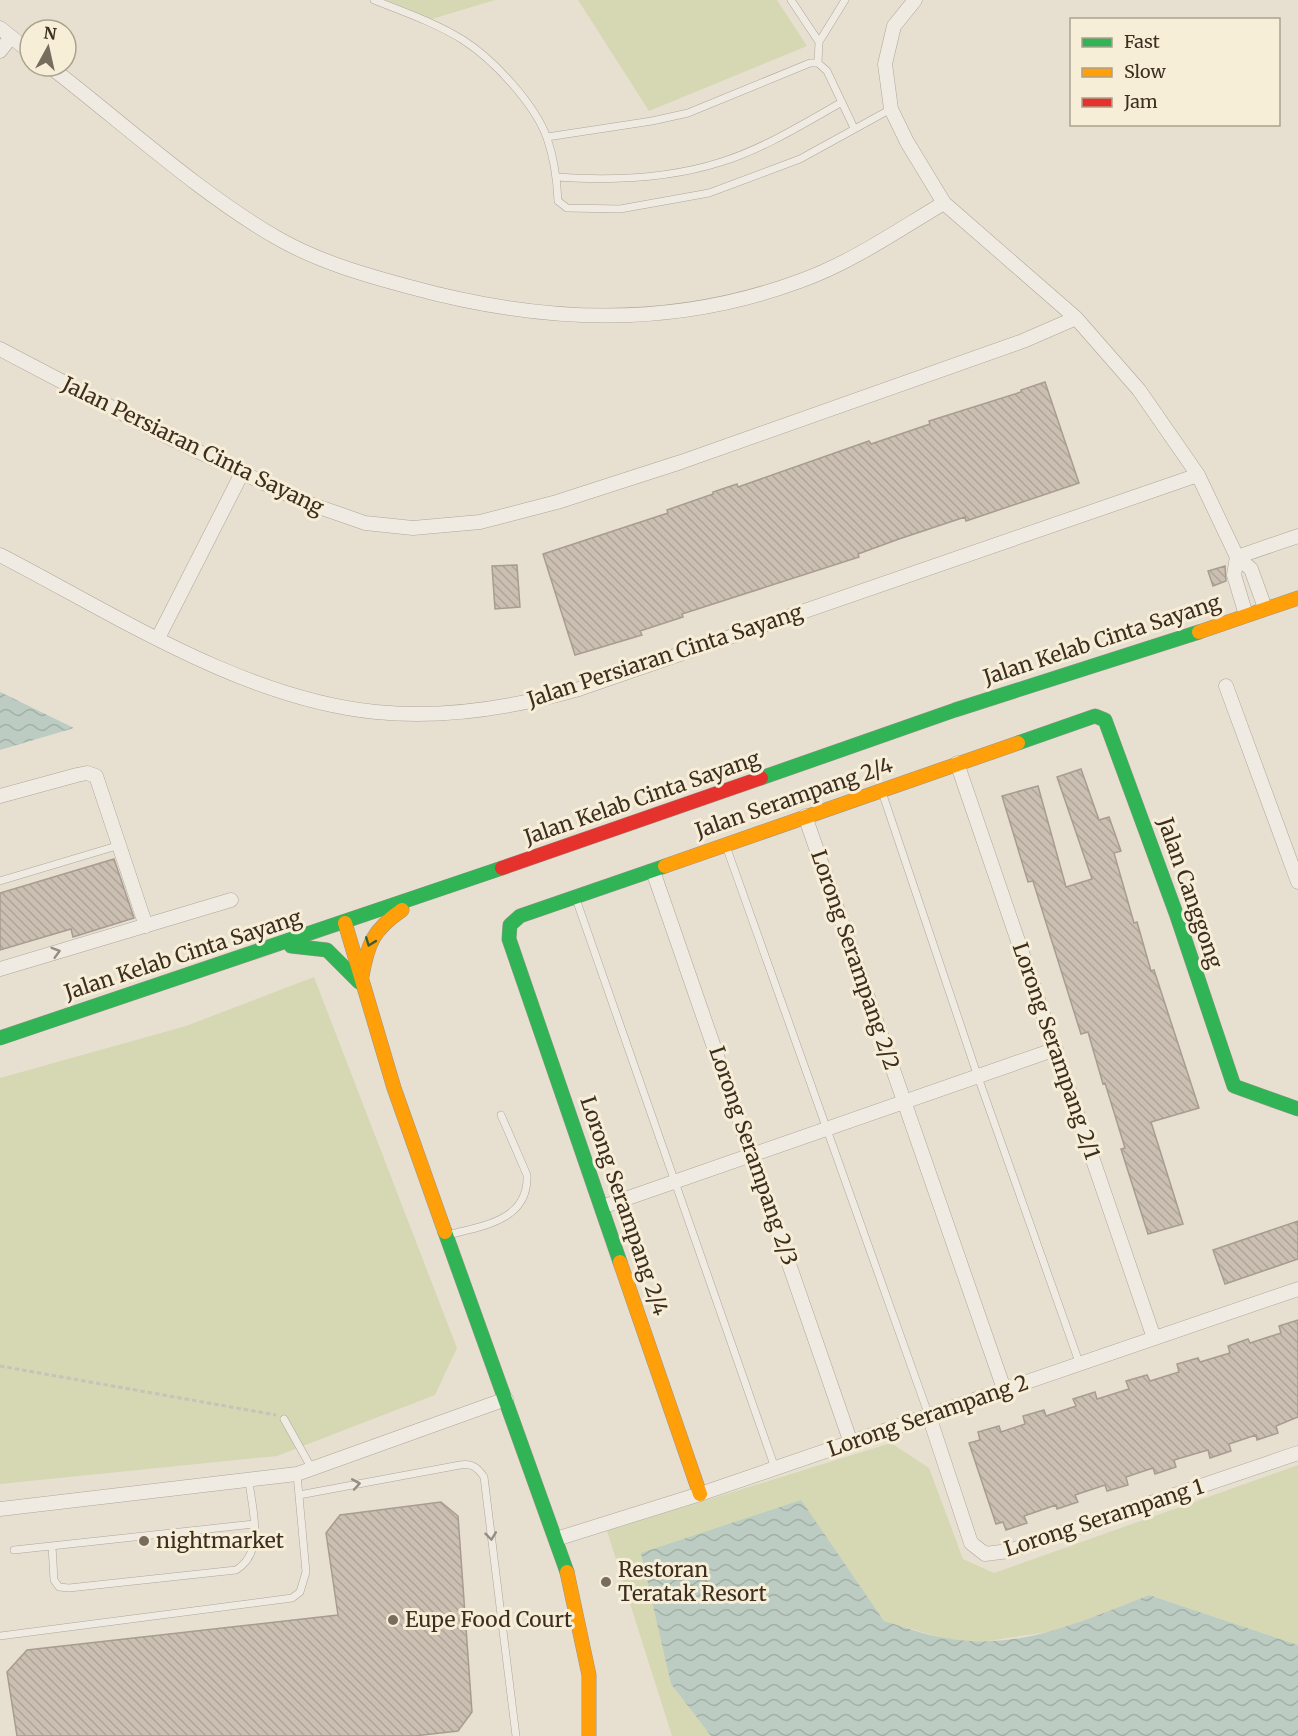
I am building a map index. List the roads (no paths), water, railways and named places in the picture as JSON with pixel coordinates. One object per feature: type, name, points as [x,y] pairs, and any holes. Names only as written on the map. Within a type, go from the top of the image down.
[{"type":"main road","name":"Jalan Kelab Cinta Sayang","points":[[0,1038],[345,923],[955,710],[1124,657],[1298,598]]},
{"type":"main road","name":"Jalan Serampang 2/4","points":[[509,931],[510,925],[520,916],[1088,718],[1101,717]]},
{"type":"main road","name":"Jalan Canggong","points":[[1101,717],[1108,725],[1173,905],[1234,1086],[1298,1109]]},
{"type":"main road","points":[[361,984],[367,951],[379,926],[429,892]]},
{"type":"main road","points":[[345,923],[361,984],[447,1236],[556,1539],[587,1647],[593,1696],[590,1736]]},
{"type":"main road","name":"Lorong Serampang 2/4","points":[[509,931],[700,1494]]},
{"type":"main road","points":[[268,949],[297,945],[327,950],[361,984]]},
{"type":"street","points":[[915,0],[899,18],[890,38],[885,64],[891,109],[907,142],[944,203],[1076,318],[1139,390],[1198,475],[1237,557],[1251,569],[1265,608]]},
{"type":"street","points":[[0,51],[5,33],[18,43]]},
{"type":"street","points":[[65,78],[238,212],[292,246],[324,261],[389,282],[515,311],[577,316],[629,316],[696,308],[753,297],[802,281],[841,263],[944,203]]},
{"type":"street","name":"Jalan Persiaran Cinta Sayang","points":[[0,349],[298,500],[365,523],[413,528],[480,522],[557,502],[681,462],[1023,341],[1076,318]]},
{"type":"street","points":[[158,638],[242,473]]},
{"type":"street","name":"Jalan Persiaran Cinta Sayang","points":[[0,555],[158,638],[243,678],[337,706],[402,713],[520,704],[621,675],[1198,475]]},
{"type":"street","points":[[1237,557],[1298,536]]},
{"type":"street","points":[[1237,557],[1234,575],[1246,615]]},
{"type":"street","points":[[1226,686],[1298,882]]},
{"type":"street","name":"Lorong Serampang 2/1","points":[[957,763],[1154,1338]]},
{"type":"street","points":[[0,796],[77,775],[92,774],[100,784],[146,927]]},
{"type":"street","name":"Lorong Serampang 2/2","points":[[805,816],[1004,1389]]},
{"type":"street","name":"Lorong Serampang 2/3","points":[[653,871],[754,1155],[851,1443]]},
{"type":"street","points":[[0,969],[231,900]]},
{"type":"street","points":[[602,1207],[829,1130],[1056,1049]]},
{"type":"street","name":"Lorong Serampang 2","points":[[556,1539],[700,1494],[1079,1362],[1298,1289]]},
{"type":"street","points":[[0,1509],[297,1474],[506,1399]]},
{"type":"street","name":"Lorong Serampang 1","points":[[929,1416],[971,1543],[985,1554],[1010,1551],[1298,1453]]},
{"type":"lane","points":[[374,0],[465,41],[496,67],[523,99],[547,137],[556,177],[558,201],[567,208],[620,209],[710,194],[800,159],[891,109]]},
{"type":"lane","points":[[791,0],[819,42]]},
{"type":"lane","points":[[818,63],[819,42],[845,0]]},
{"type":"lane","points":[[547,137],[652,121],[688,113],[752,89],[801,66],[818,63]]},
{"type":"lane","points":[[818,63],[827,71],[854,128]]},
{"type":"lane","points":[[556,177],[596,180],[652,177],[722,162],[780,136],[842,102]]},
{"type":"lane","points":[[882,789],[978,1077],[1079,1362]]},
{"type":"lane","points":[[725,843],[929,1416]]},
{"type":"lane","points":[[0,880],[120,845]]},
{"type":"lane","points":[[576,898],[775,1468]]},
{"type":"lane","points":[[447,1236],[505,1218],[522,1200],[528,1185],[527,1175],[501,1115]]},
{"type":"lane","points":[[284,1419],[312,1470]]},
{"type":"lane","points":[[299,1495],[460,1465],[468,1464],[477,1468],[484,1477],[516,1736]]},
{"type":"lane","points":[[0,1636],[292,1598],[300,1592],[305,1582],[297,1474]]},
{"type":"lane","points":[[52,1546],[54,1581],[58,1587],[69,1588],[164,1579],[236,1570],[246,1564],[255,1542],[249,1481]]},
{"type":"lane","points":[[14,1550],[254,1524]]},
{"type":"water","points":[[0,692],[74,728],[0,750]]},
{"type":"water","points":[[801,1500],[884,1621],[923,1633],[973,1641],[999,1641],[1025,1637],[1076,1623],[1149,1595],[1298,1645],[1298,1736],[711,1736],[671,1684],[641,1553]]},
{"type":"place","name":"nightmarket","points":[[144,1541]]},
{"type":"place","name":"Restoran Teratak Resort","points":[[606,1582]]},
{"type":"place","name":"Eupe Food Court","points":[[393,1620]]}]
